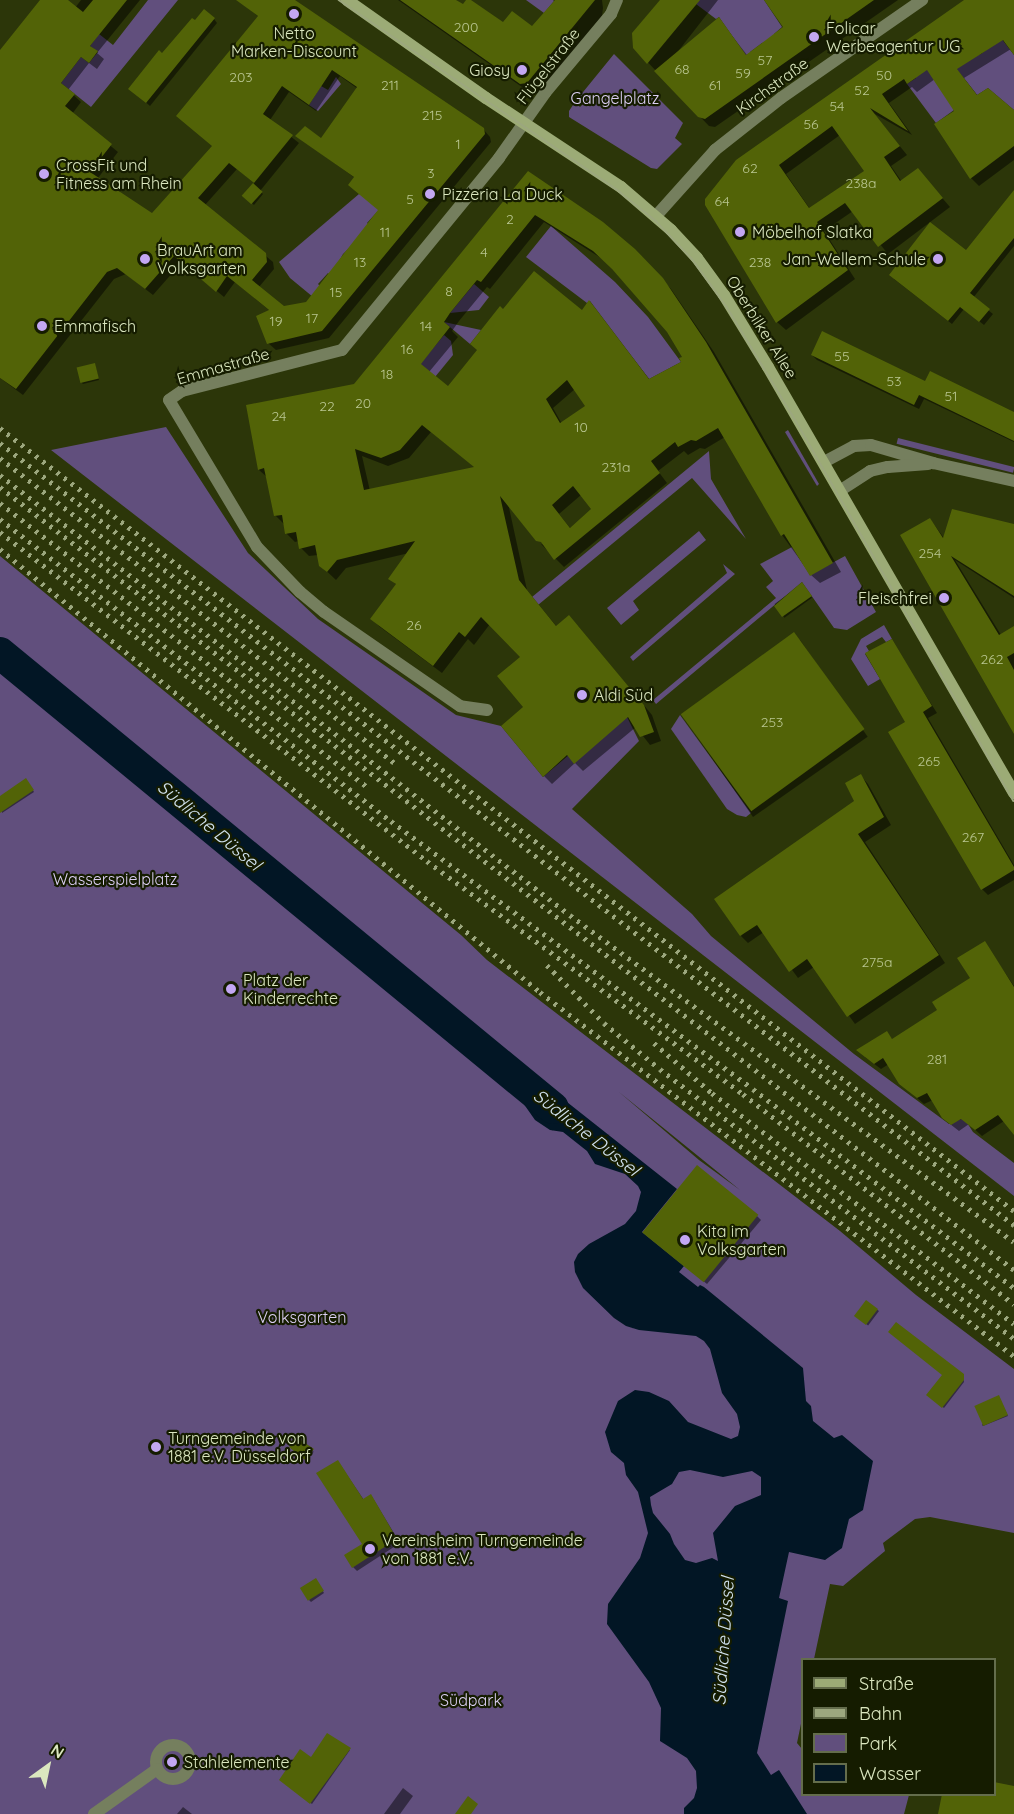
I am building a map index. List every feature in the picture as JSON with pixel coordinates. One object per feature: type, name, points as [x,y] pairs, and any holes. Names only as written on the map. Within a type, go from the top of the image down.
[{"type":"main road","name":"Oberbilker Allee","points":[[347,0],[524,123],[621,187],[656,216],[697,258],[724,295],[841,490],[1014,793]]},
{"type":"street","name":"Flügelstraße","points":[[524,123],[545,93],[611,14],[618,0]]},
{"type":"street","name":"Kirchstraße","points":[[656,216],[715,150],[781,98],[922,0]]},
{"type":"street","name":"Emmastraße","points":[[487,710],[460,706],[324,612],[300,592],[257,547],[169,400],[183,392],[342,350],[499,158],[524,123]]},
{"type":"street","points":[[824,462],[854,446],[871,445],[933,464],[1014,481]]},
{"type":"street","points":[[841,490],[870,471],[888,467],[933,464]]},
{"type":"street","points":[[174,1744],[182,1747],[188,1753],[190,1762],[187,1771],[174,1779],[162,1775],[157,1769],[155,1761],[158,1753],[165,1746],[174,1744]]},
{"type":"street","points":[[94,1814],[157,1769]]},
{"type":"green space","points":[[148,0],[178,0],[91,107],[61,83],[81,57],[89,63],[98,52],[90,46],[99,34],[113,45]]},
{"type":"green space","points":[[526,0],[553,0],[554,1],[544,13]]},
{"type":"green space","points":[[699,0],[764,0],[782,27],[774,34],[776,37],[762,43],[747,57],[719,17],[716,19],[696,4]]},
{"type":"green space","points":[[1001,38],[1014,55],[1014,110],[988,88],[977,95],[955,67],[954,110],[936,123],[907,84],[916,78],[913,74],[981,54]]},
{"type":"green space","name":"Gangelplatz","points":[[614,54],[683,123],[675,138],[682,144],[657,169],[651,168],[569,117],[569,111],[575,102],[580,107],[585,102],[579,97]]},
{"type":"green space","points":[[336,77],[341,84],[318,111],[309,105],[321,86],[328,90]]},
{"type":"green space","points":[[359,194],[386,202],[367,223],[371,227],[343,254],[331,276],[328,273],[318,284],[321,287],[313,297],[290,278],[279,262]]},
{"type":"green space","points":[[551,226],[615,282],[648,317],[681,362],[649,379],[590,301],[587,303],[526,257]]},
{"type":"green space","points":[[474,284],[489,297],[479,310],[450,313]]},
{"type":"green space","points":[[444,322],[481,330],[470,344]]},
{"type":"green space","points":[[444,335],[451,341],[453,355],[426,388],[392,398]]},
{"type":"green space","points":[[166,427],[248,553],[318,619],[456,715],[501,726],[543,777],[623,709],[639,741],[572,809],[692,914],[711,936],[854,1054],[949,1124],[964,1118],[973,1132],[1014,1163],[1014,1196],[51,450]]},
{"type":"green space","points":[[788,430],[819,484],[817,486],[785,432]]},
{"type":"green space","points":[[898,438],[1014,467],[1013,473],[897,444]]},
{"type":"green space","points":[[709,451],[711,479],[746,539],[692,478],[538,605],[532,597]]},
{"type":"green space","points":[[699,531],[706,540],[633,601],[639,610],[621,625],[607,608]]},
{"type":"green space","points":[[792,547],[810,575],[845,556],[876,612],[847,630],[834,628],[802,582],[656,704],[653,700],[776,598],[766,587],[773,581],[760,564]]},
{"type":"green space","name":"Volksgarten","points":[[0,556],[461,935],[487,960],[840,1231],[916,1295],[1014,1369],[1014,1533],[930,1517],[915,1519],[883,1543],[885,1551],[843,1586],[830,1584],[814,1658],[801,1658],[801,1724],[797,1743],[801,1748],[801,1796],[909,1796],[904,1814],[0,1814]],"holes":[[[619,1092],[740,1190],[699,1160]]]},
{"type":"green space","points":[[723,564],[735,574],[633,661],[630,657],[727,573]]},
{"type":"green space","points":[[884,625],[892,639],[886,642],[882,637],[866,646],[869,651],[865,654],[880,679],[868,686],[851,659],[861,639]]},
{"type":"green space","points":[[680,715],[751,813],[746,817],[727,809],[671,729]]},
{"type":"water","points":[[529,1072],[677,1189],[642,1232],[684,1266],[679,1272],[698,1287],[700,1285],[704,1287],[803,1368],[806,1401],[811,1406],[813,1421],[834,1438],[842,1435],[873,1461],[863,1510],[849,1519],[842,1548],[825,1560],[789,1552],[779,1598],[788,1601],[757,1753],[771,1775],[779,1770],[807,1814],[684,1814],[684,1808],[694,1798],[697,1788],[696,1771],[687,1758],[660,1741],[661,1708],[649,1682],[607,1624],[608,1604],[640,1558],[648,1533],[638,1492],[626,1475],[624,1463],[611,1452],[605,1432],[618,1401],[635,1390],[649,1392],[669,1401],[688,1422],[731,1439],[738,1436],[740,1427],[737,1414],[722,1393],[710,1349],[704,1341],[696,1336],[639,1330],[626,1326],[614,1318],[583,1288],[575,1272],[574,1262],[578,1254],[589,1244],[625,1224],[636,1211],[641,1192],[625,1174],[595,1164],[587,1151],[563,1132],[550,1130],[535,1120],[514,1090]],"holes":[[[690,1470],[723,1477],[752,1471],[761,1477],[761,1495],[735,1506],[713,1533],[718,1561],[712,1558],[696,1563],[685,1560],[670,1534],[653,1513],[650,1497],[672,1484],[679,1472]]]},
{"type":"building","points":[[40,0],[68,0],[83,12],[93,0],[127,0],[90,46],[98,51],[89,63],[81,57],[61,83],[75,94],[65,106],[112,144],[90,172],[152,213],[212,146],[176,116],[258,16],[236,0],[295,0],[484,128],[485,134],[322,331],[267,344],[256,316],[269,310],[227,276],[216,292],[174,256],[145,289],[117,268],[107,272],[16,389],[0,378],[0,50]],"holes":[[[332,70],[357,87],[321,138],[305,126],[295,136],[354,177],[348,185],[378,210],[306,302],[284,306],[252,280],[267,262],[266,253],[198,198],[229,163],[254,183],[293,135],[263,114],[282,86],[309,105]]]},
{"type":"building","points":[[400,0],[456,0],[463,4],[466,0],[471,0],[503,22],[512,11],[532,26],[555,0],[595,0],[527,83],[520,84]]},
{"type":"building","points":[[660,0],[700,0],[647,64],[633,48],[632,33]]},
{"type":"building","points":[[764,0],[874,0],[705,119],[698,117],[654,71],[719,17],[746,55],[783,27]]},
{"type":"building","points":[[964,0],[1014,0],[1014,55],[1003,40],[957,69],[977,95],[988,88],[1014,110],[1014,146],[970,179],[934,124],[954,111],[927,70],[907,84],[904,79],[882,94],[908,131],[870,108],[900,146],[884,157],[900,181],[918,168],[943,198],[878,247],[845,203],[817,222],[848,270],[776,323],[705,205],[705,199],[736,160]],"holes":[[[832,126],[864,171],[809,208],[779,165]]]},
{"type":"building","points":[[204,9],[215,18],[146,103],[128,89],[159,50],[162,53],[192,18],[195,20]]},
{"type":"building","points":[[528,171],[603,222],[635,249],[663,278],[706,342],[833,563],[810,576],[784,534],[781,536],[718,428],[696,441],[691,440],[678,447],[675,442],[651,461],[660,473],[554,560],[500,496],[519,580],[556,626],[569,615],[644,705],[654,732],[640,737],[628,717],[574,764],[567,755],[543,777],[501,726],[523,707],[497,676],[520,657],[481,617],[465,637],[459,632],[433,666],[370,619],[396,584],[388,579],[415,541],[337,560],[327,572],[319,566],[315,545],[299,549],[296,532],[285,534],[282,515],[274,516],[264,468],[258,470],[246,405],[354,384]],"holes":[[[535,215],[593,251],[612,269],[667,332],[682,357],[679,358],[681,362],[649,379],[589,300],[582,310],[534,271],[503,309],[500,306],[470,344],[477,350],[448,386],[421,364],[450,327],[444,322],[450,313],[477,280],[481,282]],[[567,380],[585,406],[560,423],[546,399]],[[422,425],[474,467],[364,490],[355,449],[381,458],[400,450]],[[573,486],[591,509],[570,528],[552,505]]]},
{"type":"building","points":[[253,183],[263,192],[251,204],[242,196]]},
{"type":"building","points":[[1014,190],[1014,238],[970,293],[990,309],[979,322],[960,307],[948,321],[889,275],[930,222],[966,250]]},
{"type":"building","points":[[822,331],[925,381],[930,371],[1014,412],[1014,441],[919,395],[914,405],[811,355]]},
{"type":"building","points":[[95,363],[99,379],[80,383],[77,368]]},
{"type":"building","points":[[952,509],[1014,524],[1014,596],[951,556],[999,635],[1014,626],[1014,653],[1007,657],[1014,670],[1014,734],[900,535],[930,518],[943,538]]},
{"type":"building","points":[[802,582],[812,596],[782,617],[774,606]]},
{"type":"building","points":[[794,632],[865,729],[751,811],[681,714]]},
{"type":"building","points":[[892,639],[932,706],[923,712],[1014,867],[1014,870],[981,890],[888,732],[905,722],[865,653]]},
{"type":"building","points":[[861,774],[884,817],[858,834],[939,955],[847,1017],[807,959],[789,972],[757,925],[740,936],[714,899],[854,801],[845,783]]},
{"type":"building","points":[[26,778],[34,790],[0,813],[0,796]]},
{"type":"building","points":[[985,941],[1014,987],[1014,1135],[998,1115],[975,1130],[961,1119],[951,1125],[942,1118],[927,1093],[917,1098],[899,1084],[883,1058],[874,1064],[856,1050],[887,1031],[892,1039],[937,1010],[932,1002],[970,978],[957,958]]},
{"type":"building","points":[[697,1165],[758,1215],[704,1282],[642,1233]]},
{"type":"building","points":[[866,1300],[878,1309],[866,1325],[854,1316]]},
{"type":"building","points":[[896,1322],[964,1374],[964,1380],[942,1408],[926,1395],[942,1375],[888,1332]]},
{"type":"building","points":[[999,1395],[1008,1415],[983,1426],[974,1406]]},
{"type":"building","points":[[296,1437],[314,1449],[305,1460],[289,1447]]},
{"type":"building","points":[[338,1460],[363,1499],[371,1494],[397,1539],[352,1568],[344,1555],[362,1544],[316,1473]]},
{"type":"building","points":[[316,1578],[324,1591],[308,1601],[300,1588]]},
{"type":"building","points":[[327,1733],[351,1748],[310,1804],[279,1780],[300,1749],[311,1757]]},
{"type":"building","points":[[996,1782],[1014,1786],[1014,1814],[938,1814],[942,1796],[996,1796]]},
{"type":"building","points":[[468,1796],[478,1804],[471,1814],[455,1814]]},
{"type":"waterway","name":"Südliche Düssel","points":[[0,653],[553,1108]]},
{"type":"tram line","points":[[339,0],[620,192],[656,221],[693,260],[727,307],[799,426],[1014,801]]},
{"type":"railway","points":[[0,428],[1014,1211]]},
{"type":"railway","points":[[0,443],[1014,1225]]},
{"type":"railway","points":[[0,458],[394,763]]},
{"type":"railway","points":[[0,475],[570,915],[1014,1242]]},
{"type":"railway","points":[[0,487],[1014,1270]]},
{"type":"railway","points":[[0,503],[367,787]]},
{"type":"railway","points":[[0,519],[391,821],[753,1089],[1014,1288]]},
{"type":"railway","points":[[0,532],[427,861],[743,1094],[1014,1304]]},
{"type":"railway","points":[[0,549],[540,992],[1014,1356]]},
{"type":"railway","points":[[547,965],[604,1023],[660,1069],[1014,1339]]},
{"type":"railway","points":[[654,1043],[712,1093],[1014,1324]]},
{"type":"place","name":"Netto Marken-Discount","points":[[294,14]]},
{"type":"place","name":"Folicar Werbeagentur UG","points":[[814,37]]},
{"type":"place","name":"Giosy","points":[[522,70]]},
{"type":"place","name":"CrossFit und Fitness am Rhein","points":[[44,174]]},
{"type":"place","name":"Pizzeria La Duck","points":[[430,194]]},
{"type":"place","name":"Möbelhof Slatka","points":[[740,232]]},
{"type":"place","name":"BrauArt am Volksgarten","points":[[145,259]]},
{"type":"place","name":"Jan-Wellem-Schule","points":[[938,259]]},
{"type":"place","name":"Emmafisch","points":[[42,326]]},
{"type":"place","name":"Fleischfrei","points":[[944,598]]},
{"type":"place","name":"Aldi Süd","points":[[582,695]]},
{"type":"place","name":"Platz der Kinderrechte","points":[[231,989]]},
{"type":"place","name":"Kita im Volksgarten","points":[[685,1240]]},
{"type":"place","name":"Turngemeinde von 1881 e.V. Düsseldorf","points":[[156,1447]]},
{"type":"place","name":"Vereinsheim Turngemeinde von 1881 e.V.","points":[[370,1549]]},
{"type":"place","name":"Stahlelemente","points":[[172,1762]]},
{"type":"park label","name":"Wasserspielplatz","points":[[115,879]]},
{"type":"park label","name":"Südpark","points":[[471,1700]]}]
